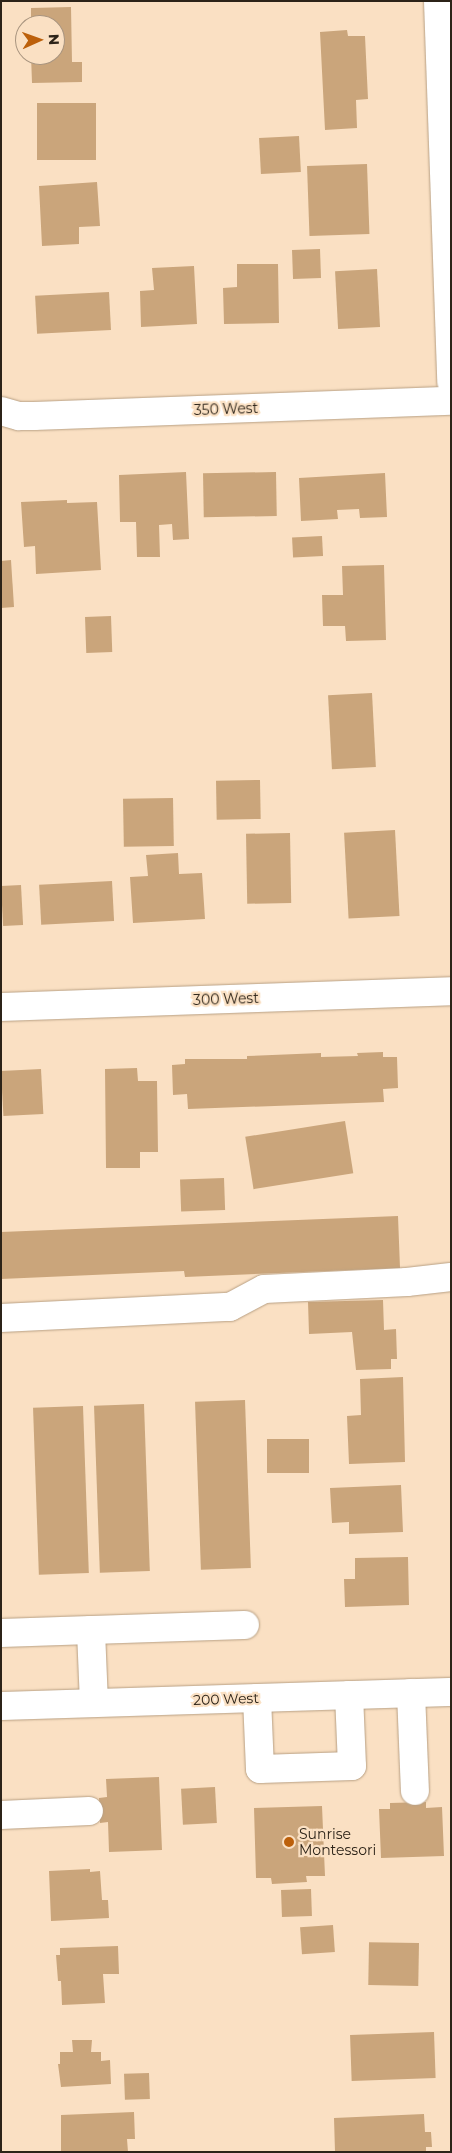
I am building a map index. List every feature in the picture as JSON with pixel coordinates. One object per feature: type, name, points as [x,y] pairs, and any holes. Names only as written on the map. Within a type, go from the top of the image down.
[{"type":"street","points":[[438,1],[445,39],[451,382]]},
{"type":"street","name":"350 West","points":[[1,411],[19,416],[34,416],[451,401]]},
{"type":"street","name":"300 West","points":[[1,1007],[451,991]]},
{"type":"street","points":[[1,1318],[230,1307],[264,1289],[407,1282],[451,1277]]},
{"type":"street","points":[[1,1633],[245,1625]]},
{"type":"street","points":[[91,1630],[94,1704]]},
{"type":"street","name":"200 West","points":[[1,1706],[451,1692]]},
{"type":"street","points":[[411,1693],[415,1792]]},
{"type":"street","points":[[257,1698],[260,1768],[352,1766],[349,1695]]},
{"type":"street","points":[[1,1815],[89,1811]]},
{"type":"building","points":[[71,7],[72,62],[82,62],[82,82],[32,83],[31,65],[65,65],[65,15],[31,15],[31,8]]},
{"type":"building","points":[[347,30],[348,36],[365,36],[368,99],[356,100],[357,128],[325,130],[320,32]]},
{"type":"building","points":[[37,103],[96,103],[96,160],[37,160]]},
{"type":"building","points":[[299,136],[301,172],[261,174],[259,138]]},
{"type":"building","points":[[367,164],[369,234],[309,236],[307,166]]},
{"type":"building","points":[[97,182],[100,226],[79,227],[79,244],[42,246],[39,186]]},
{"type":"building","points":[[320,249],[321,278],[293,279],[292,250]]},
{"type":"building","points":[[237,264],[278,264],[279,323],[224,324],[223,288],[237,287]]},
{"type":"building","points":[[194,266],[197,324],[141,327],[140,291],[154,290],[152,268]]},
{"type":"building","points":[[377,269],[380,327],[338,329],[335,271]]},
{"type":"building","points":[[109,292],[111,330],[37,334],[35,296]]},
{"type":"building","points":[[186,472],[189,539],[173,540],[172,524],[159,525],[160,557],[137,557],[136,522],[120,522],[119,475]]},
{"type":"building","points":[[276,472],[277,516],[204,517],[203,473]]},
{"type":"building","points":[[385,473],[387,517],[360,518],[359,509],[337,510],[338,519],[301,521],[299,478]]},
{"type":"building","points":[[67,500],[67,503],[97,502],[101,570],[36,574],[35,546],[24,547],[21,502]]},
{"type":"building","points":[[322,536],[323,556],[293,558],[292,538]]},
{"type":"building","points":[[11,560],[14,607],[1,608],[1,561]]},
{"type":"building","points":[[384,565],[386,640],[346,641],[345,626],[323,626],[322,595],[343,595],[342,566]]},
{"type":"building","points":[[111,616],[112,652],[86,653],[85,617]]},
{"type":"building","points":[[372,693],[376,767],[332,769],[328,695]]},
{"type":"building","points":[[260,780],[261,819],[217,820],[216,781]]},
{"type":"building","points":[[173,798],[174,846],[124,847],[123,799]]},
{"type":"building","points":[[395,830],[400,916],[349,919],[344,833]]},
{"type":"building","points":[[290,833],[291,903],[247,904],[246,834]]},
{"type":"building","points":[[178,853],[179,874],[202,873],[205,919],[133,923],[130,877],[148,876],[146,855]]},
{"type":"building","points":[[112,881],[114,921],[41,925],[39,885]]},
{"type":"building","points":[[21,885],[23,925],[3,926],[1,886]]},
{"type":"building","points":[[383,1052],[383,1057],[397,1057],[398,1088],[383,1089],[384,1102],[188,1109],[187,1094],[173,1095],[172,1065],[185,1064],[185,1059],[247,1059],[247,1056],[321,1053],[321,1057],[358,1056],[357,1053]]},
{"type":"building","points":[[137,1068],[138,1081],[157,1081],[158,1152],[140,1152],[140,1168],[106,1168],[105,1069]]},
{"type":"building","points":[[41,1069],[43,1114],[3,1116],[1,1071]]},
{"type":"building","points":[[345,1121],[353,1173],[254,1189],[245,1137]]},
{"type":"building","points":[[224,1178],[225,1210],[181,1212],[180,1180]]},
{"type":"building","points":[[398,1216],[400,1268],[185,1277],[184,1271],[1,1279],[1,1232]]},
{"type":"building","points":[[383,1300],[384,1330],[396,1329],[397,1359],[391,1359],[391,1369],[356,1370],[352,1332],[309,1334],[308,1302]]},
{"type":"building","points":[[403,1377],[405,1462],[349,1464],[347,1416],[361,1415],[360,1379]]},
{"type":"building","points":[[245,1400],[251,1568],[201,1570],[195,1402]]},
{"type":"building","points":[[144,1404],[150,1571],[100,1573],[94,1406]]},
{"type":"building","points":[[83,1406],[89,1573],[39,1575],[33,1408]]},
{"type":"building","points":[[267,1439],[309,1439],[309,1473],[267,1473]]},
{"type":"building","points":[[401,1485],[403,1532],[349,1534],[349,1522],[332,1523],[330,1488]]},
{"type":"building","points":[[408,1557],[409,1605],[345,1607],[344,1579],[355,1579],[355,1558]]},
{"type":"building","points":[[159,1777],[162,1850],[109,1852],[108,1822],[100,1823],[99,1798],[107,1797],[106,1779]]},
{"type":"building","points":[[215,1787],[217,1823],[183,1825],[181,1789]]},
{"type":"building","points":[[426,1802],[426,1808],[442,1807],[444,1856],[381,1858],[379,1809],[390,1809],[390,1803]]},
{"type":"building","name":"Sunrise Montessori","points":[[322,1806],[325,1876],[306,1876],[307,1882],[272,1884],[271,1878],[256,1878],[254,1808]]},
{"type":"building","points":[[90,1869],[90,1872],[100,1871],[102,1900],[108,1900],[109,1918],[51,1921],[49,1871]]},
{"type":"building","points":[[311,1889],[312,1916],[282,1917],[281,1890]]},
{"type":"building","points":[[333,1925],[335,1952],[302,1954],[300,1927]]},
{"type":"building","points":[[369,1942],[419,1943],[418,1986],[368,1985]]},
{"type":"building","points":[[118,1946],[119,1974],[103,1974],[105,2003],[62,2005],[61,1981],[58,1981],[56,1955],[60,1955],[60,1948]]},
{"type":"building","points":[[434,2032],[436,2078],[352,2081],[350,2035]]},
{"type":"building","points":[[72,2040],[92,2040],[91,2052],[101,2052],[101,2061],[110,2060],[111,2084],[61,2087],[58,2064],[60,2064],[60,2052],[73,2052]]},
{"type":"building","points":[[149,2073],[150,2099],[125,2100],[124,2074]]},
{"type":"building","points":[[134,2112],[135,2139],[127,2139],[128,2152],[61,2152],[61,2115]]},
{"type":"building","points":[[424,2114],[425,2132],[431,2132],[432,2147],[426,2147],[426,2152],[335,2152],[334,2118]]},
{"type":"place","name":"Sunrise Montessori","points":[[289,1842]]}]
